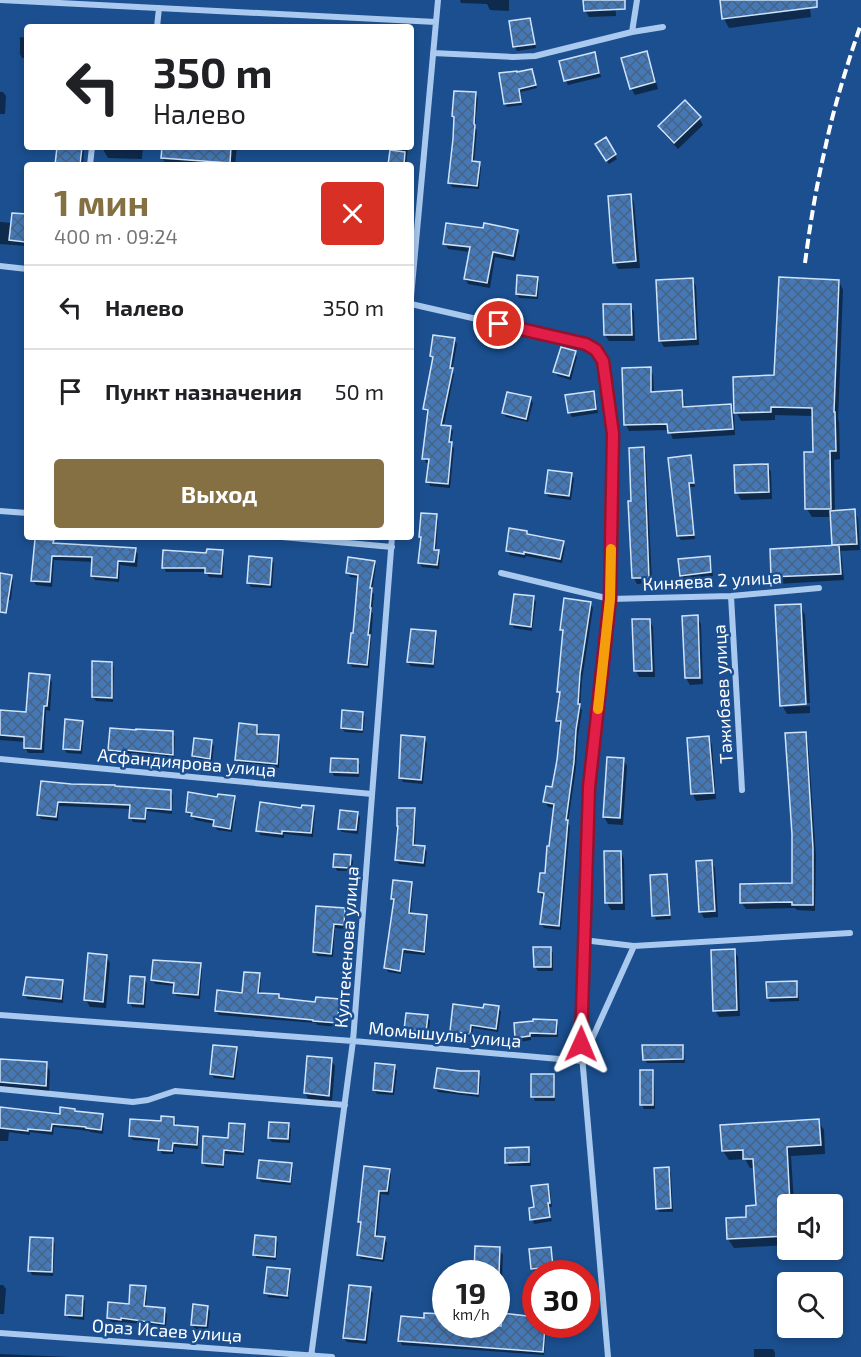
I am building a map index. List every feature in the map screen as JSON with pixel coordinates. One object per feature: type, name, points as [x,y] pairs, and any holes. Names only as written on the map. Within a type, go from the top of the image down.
[{"type":"street","points":[[0,0],[436,22]]},
{"type":"street","points":[[414,264],[438,0]]},
{"type":"street","points":[[632,32],[637,0]]},
{"type":"street","points":[[157,24],[159,8]]},
{"type":"street","points":[[433,53],[535,56],[632,32],[663,27]]},
{"type":"street","points":[[0,266],[24,268]]},
{"type":"street","points":[[414,305],[586,344],[596,350],[603,361],[613,434],[610,599],[589,787],[581,1044],[608,1357]]},
{"type":"street","points":[[0,511],[24,513]]},
{"type":"street","points":[[315,540],[392,547]]},
{"type":"street","name":"Култекенова улица","points":[[311,1356],[353,1041],[392,540]]},
{"type":"street","name":"Киняева 2 улица","points":[[501,573],[610,599],[731,596],[819,588]]},
{"type":"street","name":"Тажибаев улица","points":[[731,596],[742,790]]},
{"type":"street","name":"Асфандиярова улица","points":[[0,759],[372,794]]},
{"type":"street","points":[[583,940],[634,946],[850,933]]},
{"type":"street","points":[[582,1061],[634,946]]},
{"type":"street","name":"Момышулы улица","points":[[0,1015],[353,1041],[582,1061]]},
{"type":"street","points":[[0,1089],[133,1102],[148,1101],[175,1091],[345,1105]]},
{"type":"street","name":"Ораз Исаев улица","points":[[0,1333],[332,1357]]},
{"type":"building","points":[[583,0],[625,0],[625,9],[584,11]]},
{"type":"building","points":[[720,0],[817,0],[817,7],[722,19]]},
{"type":"building","points":[[530,18],[535,44],[513,47],[509,21]]},
{"type":"building","points":[[647,51],[655,82],[630,89],[621,58]]},
{"type":"building","points":[[595,52],[599,73],[564,81],[559,61]]},
{"type":"building","points":[[532,69],[536,85],[519,89],[521,102],[504,104],[499,73]]},
{"type":"building","points":[[454,91],[476,92],[472,161],[480,162],[477,186],[448,183],[453,139]]},
{"type":"building","points":[[685,100],[701,117],[674,143],[658,126]]},
{"type":"building","points":[[606,137],[616,154],[606,161],[595,144]]},
{"type":"building","points":[[57,150],[82,150],[80,162],[55,162]]},
{"type":"building","points":[[162,150],[231,150],[230,162],[161,158]]},
{"type":"building","points":[[390,150],[405,152],[404,162],[388,162]]},
{"type":"building","points":[[631,194],[636,261],[613,263],[608,196]]},
{"type":"building","points":[[12,213],[24,214],[24,242],[9,240]]},
{"type":"building","points":[[446,223],[483,228],[484,223],[518,230],[513,256],[493,252],[487,283],[464,279],[470,247],[443,244]]},
{"type":"building","points":[[517,275],[538,277],[536,296],[516,294]]},
{"type":"building","points":[[779,277],[839,280],[834,412],[836,451],[830,451],[831,509],[805,509],[804,452],[813,452],[812,408],[771,407],[771,412],[734,413],[733,377],[774,375]]},
{"type":"building","points":[[693,278],[696,339],[659,341],[656,280]]},
{"type":"building","points":[[603,304],[631,304],[632,335],[604,335]]},
{"type":"building","points":[[433,335],[455,338],[450,368],[453,368],[441,425],[451,426],[449,442],[452,442],[448,484],[426,482],[429,459],[422,459],[428,410],[423,409],[433,357],[430,356]]},
{"type":"building","points":[[561,347],[576,351],[569,376],[553,372]]},
{"type":"building","points":[[651,367],[651,392],[682,390],[683,407],[731,404],[733,429],[668,433],[667,424],[624,425],[622,368]]},
{"type":"building","points":[[594,391],[596,409],[568,413],[565,395]]},
{"type":"building","points":[[507,392],[531,397],[526,419],[502,413]]},
{"type":"building","points":[[644,447],[649,578],[632,578],[628,501],[631,501],[629,448]]},
{"type":"building","points":[[691,455],[694,483],[689,483],[694,535],[677,536],[668,458]]},
{"type":"building","points":[[768,464],[769,492],[735,493],[734,465]]},
{"type":"building","points":[[548,470],[572,473],[569,496],[545,493]]},
{"type":"building","points":[[855,509],[857,544],[832,545],[830,511]]},
{"type":"building","points":[[421,513],[437,514],[434,550],[439,550],[437,565],[418,563]]},
{"type":"building","points":[[509,528],[564,541],[560,559],[506,551]]},
{"type":"building","points":[[35,540],[136,548],[134,562],[118,561],[117,578],[91,576],[92,557],[52,556],[50,582],[31,581]]},
{"type":"building","points":[[839,545],[841,574],[771,577],[770,549]]},
{"type":"building","points":[[207,549],[223,550],[221,574],[205,573],[205,568],[162,568],[163,550],[206,553]]},
{"type":"building","points":[[249,556],[272,558],[270,585],[247,583]]},
{"type":"building","points":[[710,556],[711,572],[680,576],[678,559]]},
{"type":"building","points":[[348,557],[375,561],[370,588],[372,588],[367,665],[348,663],[358,575],[346,573]]},
{"type":"building","points":[[0,573],[12,575],[6,613],[0,612]]},
{"type":"building","points":[[514,594],[534,596],[531,627],[510,624]]},
{"type":"building","points":[[564,598],[591,602],[580,674],[578,704],[580,704],[566,820],[568,820],[559,926],[540,924],[544,893],[538,892],[540,873],[545,873],[554,804],[543,802],[546,786],[552,787],[557,760],[561,721],[556,721],[560,692],[557,692]]},
{"type":"building","points":[[801,604],[806,704],[780,706],[775,605]]},
{"type":"building","points":[[698,615],[700,678],[685,678],[682,616]]},
{"type":"building","points":[[632,619],[650,619],[652,671],[634,671]]},
{"type":"building","points":[[411,629],[436,631],[433,664],[407,662]]},
{"type":"building","points":[[92,661],[112,662],[112,698],[92,697]]},
{"type":"building","points":[[29,673],[50,675],[47,706],[44,706],[41,749],[24,748],[24,737],[0,735],[0,710],[26,712]]},
{"type":"building","points":[[342,710],[363,712],[362,730],[341,728]]},
{"type":"building","points":[[65,719],[83,721],[80,750],[63,749]]},
{"type":"building","points":[[239,723],[257,725],[257,734],[279,735],[277,764],[235,760]]},
{"type":"building","points":[[110,728],[173,731],[173,755],[108,750]]},
{"type":"building","points":[[806,732],[813,848],[813,905],[792,905],[792,902],[740,903],[740,884],[792,883],[792,834],[785,733]]},
{"type":"building","points":[[401,735],[425,737],[421,780],[399,778]]},
{"type":"building","points":[[709,736],[714,793],[691,794],[687,738]]},
{"type":"building","points":[[194,738],[212,740],[210,759],[192,756]]},
{"type":"building","points":[[607,757],[624,758],[620,818],[603,817]]},
{"type":"building","points":[[331,758],[358,759],[358,773],[330,772]]},
{"type":"building","points":[[41,781],[171,790],[171,810],[146,808],[145,819],[129,818],[130,805],[58,802],[56,817],[37,815]]},
{"type":"building","points":[[188,792],[217,797],[218,794],[235,796],[230,829],[213,826],[214,820],[191,816],[192,813],[186,812]]},
{"type":"building","points":[[260,802],[301,808],[302,805],[314,806],[311,833],[282,831],[282,834],[256,831]]},
{"type":"building","points":[[397,808],[415,808],[413,845],[425,846],[423,863],[395,860]]},
{"type":"building","points":[[340,810],[358,812],[356,830],[338,829]]},
{"type":"building","points":[[604,851],[621,851],[622,903],[605,903]]},
{"type":"building","points":[[334,854],[351,855],[350,868],[333,867]]},
{"type":"building","points":[[712,860],[715,911],[699,912],[696,861]]},
{"type":"building","points":[[667,874],[670,915],[652,916],[650,875]]},
{"type":"building","points":[[393,880],[412,882],[409,913],[427,915],[424,952],[403,949],[400,971],[384,968],[394,899],[391,899]]},
{"type":"building","points":[[316,906],[345,908],[344,925],[334,924],[331,954],[313,952]]},
{"type":"building","points":[[533,947],[551,947],[551,967],[534,967]]},
{"type":"building","points":[[735,949],[737,1010],[713,1011],[711,950]]},
{"type":"building","points":[[88,953],[107,955],[103,1002],[84,1000]]},
{"type":"building","points":[[153,960],[201,963],[198,995],[173,993],[174,983],[151,980]]},
{"type":"building","points":[[244,972],[260,973],[258,993],[279,994],[279,998],[315,1002],[316,997],[340,999],[337,1023],[215,1011],[217,990],[242,993]]},
{"type":"building","points":[[130,976],[145,977],[143,1004],[128,1003]]},
{"type":"building","points":[[26,977],[63,980],[61,999],[23,995]]},
{"type":"building","points":[[797,981],[797,997],[767,998],[766,982]]},
{"type":"building","points":[[453,1004],[483,1008],[484,1004],[499,1006],[496,1029],[471,1025],[470,1034],[450,1031]]},
{"type":"building","points":[[406,1013],[428,1015],[426,1032],[404,1030]]},
{"type":"building","points":[[533,1019],[557,1020],[556,1034],[530,1033],[530,1036],[515,1038],[514,1023],[533,1021]]},
{"type":"building","points":[[213,1045],[237,1047],[233,1077],[210,1074]]},
{"type":"building","points":[[642,1045],[683,1045],[683,1059],[643,1060]]},
{"type":"building","points":[[307,1056],[332,1058],[329,1096],[304,1093]]},
{"type":"building","points":[[0,1059],[47,1062],[46,1086],[0,1082]]},
{"type":"building","points":[[375,1063],[395,1065],[392,1092],[373,1090]]},
{"type":"building","points":[[437,1068],[479,1071],[478,1094],[434,1088]]},
{"type":"building","points":[[640,1070],[653,1070],[653,1105],[640,1105]]},
{"type":"building","points":[[531,1074],[554,1074],[554,1097],[531,1097]]},
{"type":"building","points":[[0,1107],[60,1114],[60,1107],[103,1114],[101,1130],[52,1124],[51,1131],[0,1128]]},
{"type":"building","points":[[161,1116],[174,1117],[174,1125],[198,1127],[197,1145],[173,1143],[172,1151],[158,1150],[159,1139],[129,1136],[130,1119],[161,1121]]},
{"type":"building","points":[[819,1119],[821,1145],[787,1147],[789,1194],[777,1194],[777,1237],[727,1239],[726,1218],[746,1217],[746,1206],[756,1205],[753,1159],[743,1159],[743,1150],[722,1151],[720,1125]]},
{"type":"building","points":[[269,1122],[289,1123],[288,1139],[268,1138]]},
{"type":"building","points":[[229,1123],[245,1124],[243,1152],[224,1150],[223,1165],[202,1163],[203,1136],[228,1138]]},
{"type":"building","points":[[529,1147],[529,1162],[505,1163],[505,1148]]},
{"type":"building","points":[[259,1160],[292,1163],[290,1182],[257,1178]]},
{"type":"building","points":[[364,1166],[390,1169],[387,1191],[379,1191],[375,1236],[385,1237],[382,1259],[357,1255]]},
{"type":"building","points":[[669,1167],[671,1208],[656,1209],[654,1168]]},
{"type":"building","points":[[548,1184],[550,1217],[530,1220],[529,1208],[534,1207],[531,1186]]},
{"type":"building","points":[[255,1235],[276,1237],[275,1257],[253,1255]]},
{"type":"building","points":[[30,1237],[53,1238],[52,1272],[28,1271]]},
{"type":"building","points":[[475,1246],[500,1247],[500,1260],[474,1260]]},
{"type":"building","points":[[551,1247],[552,1260],[530,1260],[529,1249]]},
{"type":"building","points":[[267,1267],[290,1269],[287,1296],[264,1293]]},
{"type":"building","points":[[130,1285],[146,1286],[144,1306],[165,1308],[164,1324],[107,1318],[108,1302],[129,1304]]},
{"type":"building","points":[[349,1285],[371,1287],[365,1340],[343,1338]]},
{"type":"building","points":[[66,1295],[83,1296],[82,1316],[65,1315]]},
{"type":"building","points":[[193,1304],[208,1306],[206,1326],[191,1325]]},
{"type":"building","points":[[424,1313],[432,1313],[432,1338],[510,1338],[510,1314],[522,1315],[522,1338],[544,1338],[543,1352],[398,1341],[401,1316],[424,1318]]},
{"type":"railway","points":[[805,263],[816,192],[829,133],[861,24]]},
{"type":"slow traffic","points":[[598,709],[610,599],[611,549]]},
{"type":"route","points":[[499,324],[586,344],[596,350],[603,361],[613,434],[610,599],[589,787],[581,1044]]}]
